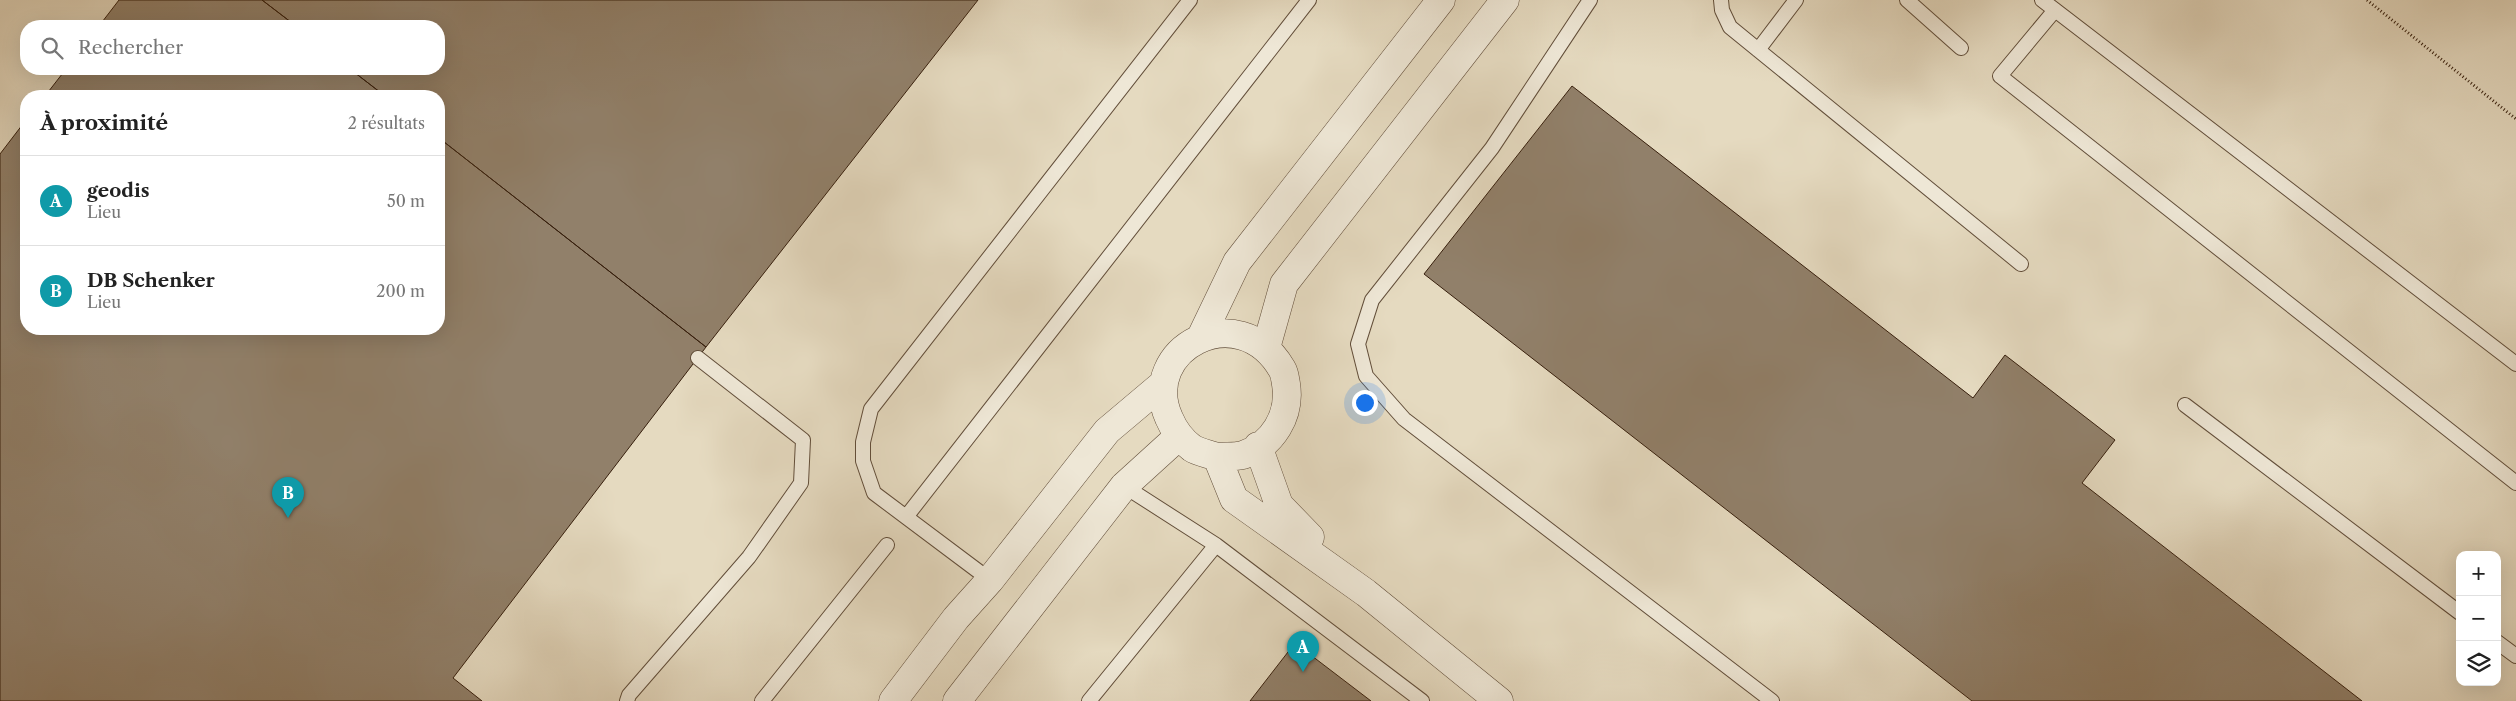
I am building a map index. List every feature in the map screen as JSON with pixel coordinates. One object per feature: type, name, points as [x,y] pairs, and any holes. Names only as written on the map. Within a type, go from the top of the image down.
[{"type":"street","points":[[1200,339],[1237,262],[1441,0]]},
{"type":"street","points":[[1266,348],[1284,284],[1505,0]]},
{"type":"street","points":[[1232,333],[1254,339],[1266,348],[1284,372],[1288,397],[1282,422],[1266,443],[1242,455],[1216,457],[1192,448],[1174,431],[1164,408],[1164,382],[1174,359],[1190,343],[1210,334],[1232,333]]},
{"type":"street","points":[[893,701],[956,618],[990,580],[1107,431],[1164,382]]},
{"type":"street","points":[[957,701],[1124,486],[1179,436]]},
{"type":"street","points":[[1258,446],[1278,506],[1366,593]]},
{"type":"street","points":[[1216,457],[1234,499],[1366,593],[1499,701]]},
{"type":"lane","points":[[990,580],[874,493],[863,462],[863,442],[872,410],[1190,0]]},
{"type":"lane","points":[[906,517],[1309,0]]},
{"type":"lane","points":[[1590,0],[1492,148],[1372,300],[1358,344],[1366,376],[1404,419],[1772,701]]},
{"type":"lane","points":[[1721,0],[1722,10],[1730,27],[2021,264]]},
{"type":"lane","points":[[1758,50],[1796,0]]},
{"type":"lane","points":[[1908,0],[1961,48]]},
{"type":"lane","points":[[2042,0],[2516,364]]},
{"type":"lane","points":[[2055,10],[2000,76],[2516,483]]},
{"type":"lane","points":[[627,701],[629,694],[749,557],[801,483],[803,440],[698,358]]},
{"type":"lane","points":[[2185,404],[2456,610]]},
{"type":"lane","points":[[1124,486],[1216,545],[1422,701]]},
{"type":"lane","points":[[762,701],[887,545]]},
{"type":"lane","points":[[1089,701],[1216,545]]},
{"type":"lane","points":[[2501,645],[2516,656]]},
{"type":"path","points":[[2366,0],[2516,119]]},
{"type":"building","points":[[119,0],[262,0],[288,20],[104,20]]},
{"type":"building","points":[[262,0],[978,0],[706,347],[445,143],[445,90],[377,90],[358,75],[445,75],[445,20],[288,20]]},
{"type":"building","points":[[61,75],[358,75],[377,90],[50,90]]},
{"type":"building","points":[[1572,86],[1973,398],[2005,355],[2115,440],[2082,483],[2362,701],[1972,701],[1424,274]]},
{"type":"building","points":[[20,128],[20,335],[445,335],[445,143],[706,347],[453,678],[482,701],[0,701],[0,154]]},
{"type":"building","points":[[1295,643],[1371,701],[1250,701]]},
{"type":"place","name":"DB Schenker","points":[[288,518]]},
{"type":"place","name":"geodis","points":[[1303,672]]}]
